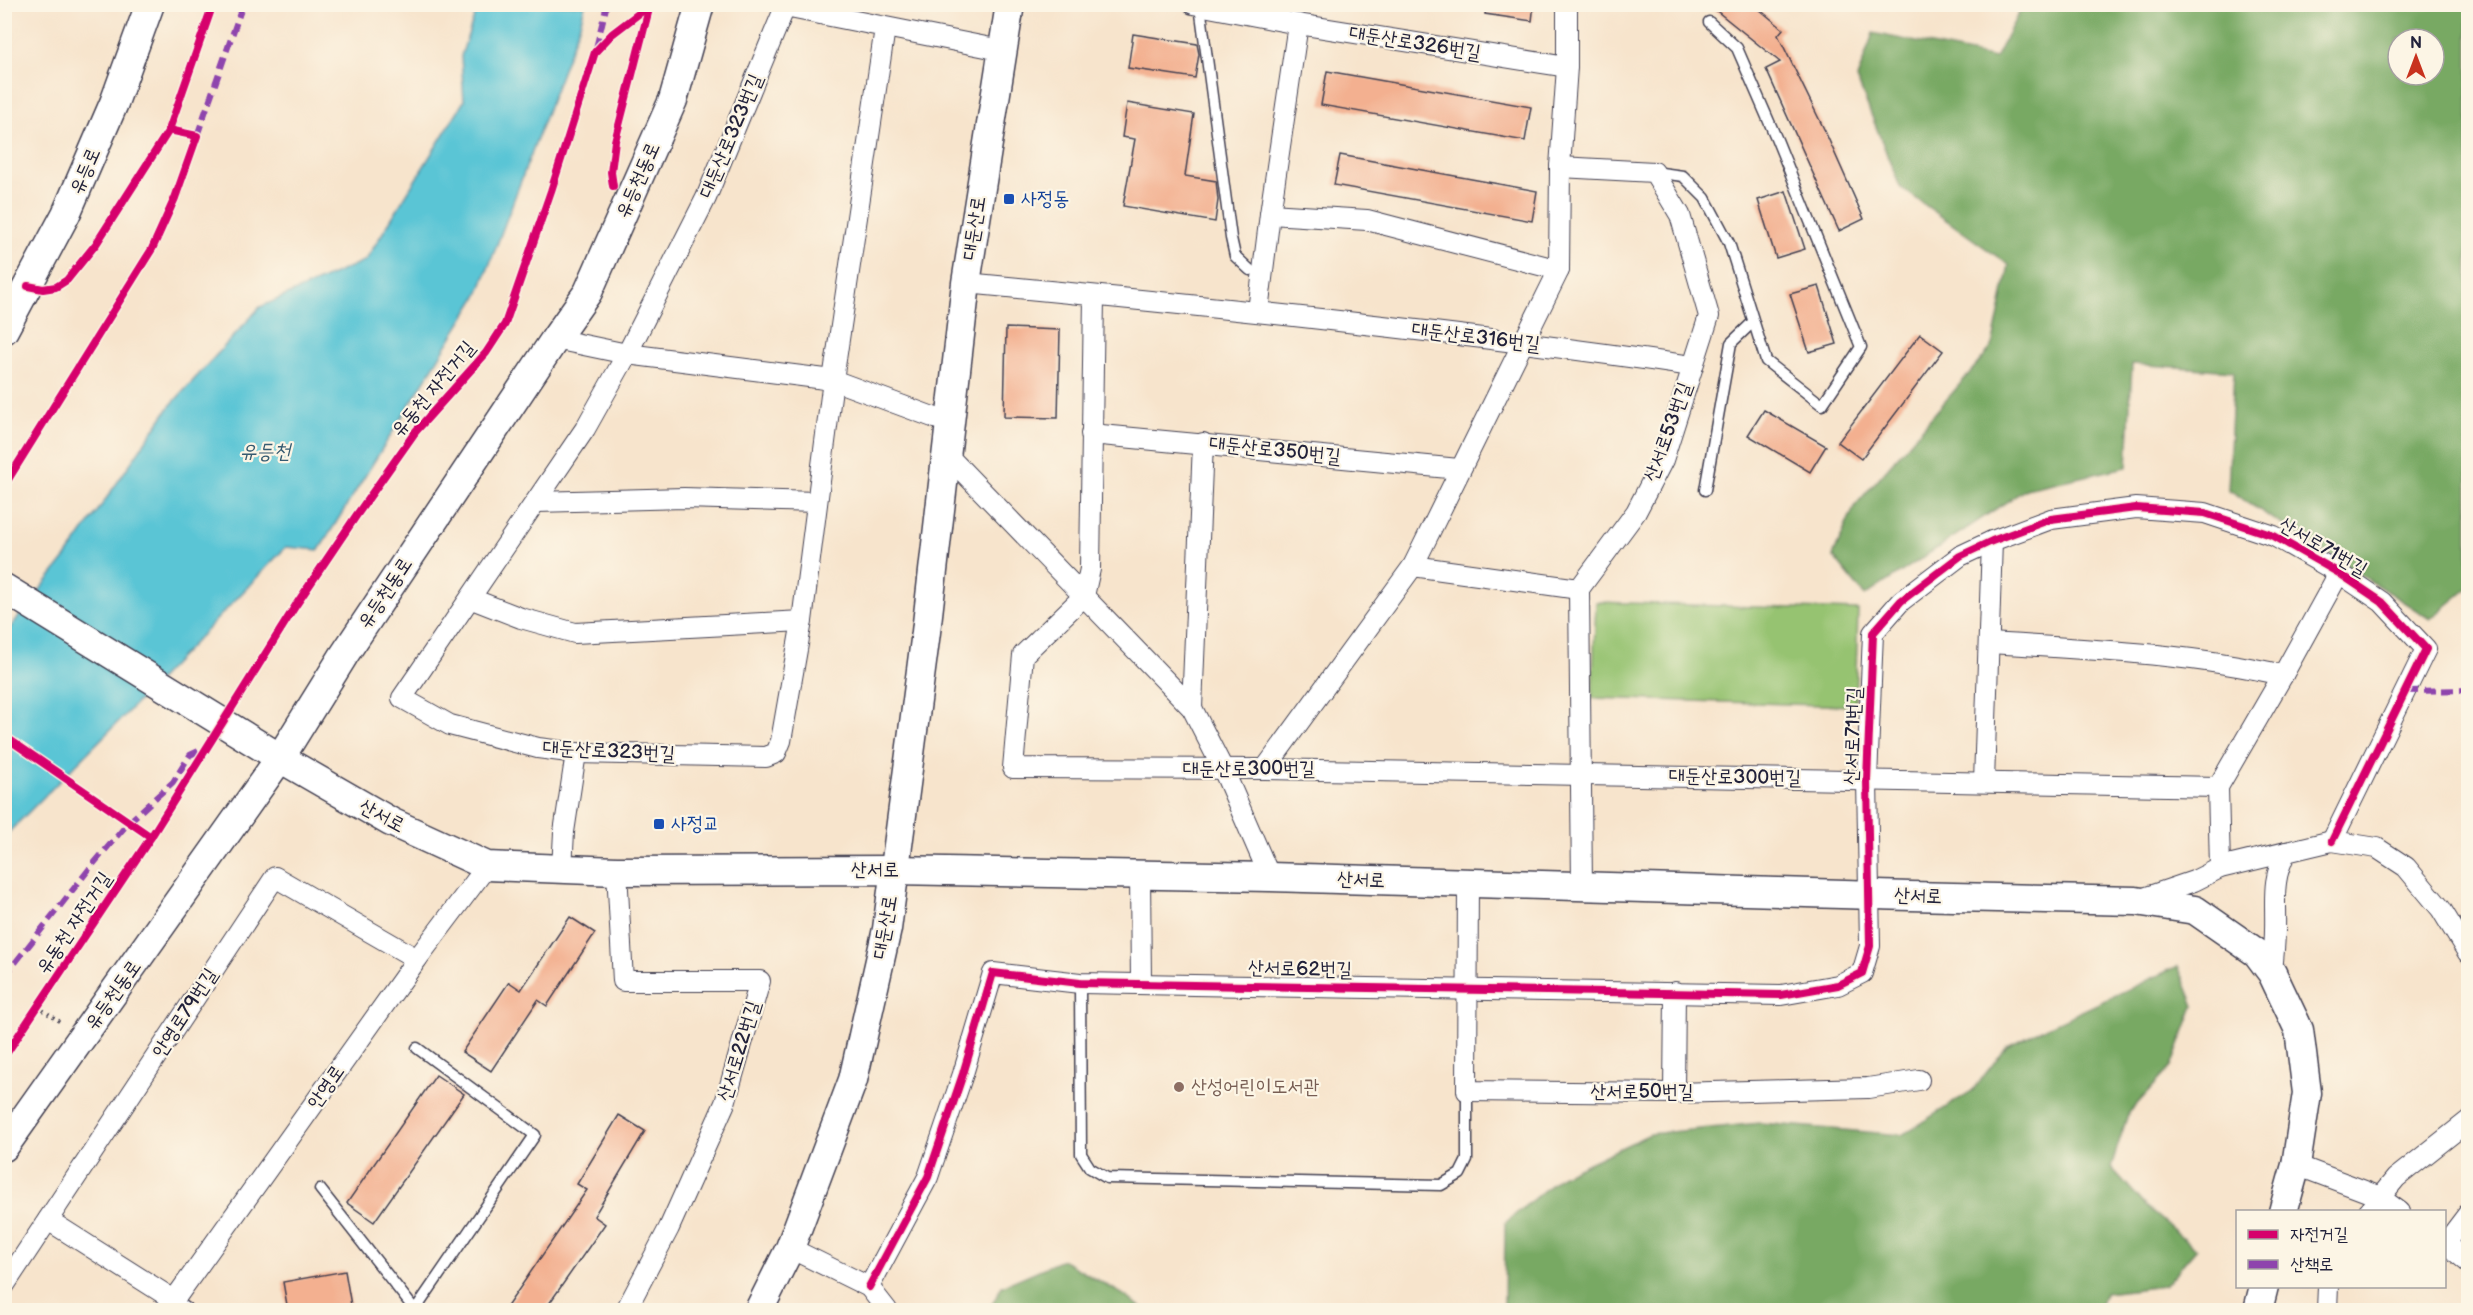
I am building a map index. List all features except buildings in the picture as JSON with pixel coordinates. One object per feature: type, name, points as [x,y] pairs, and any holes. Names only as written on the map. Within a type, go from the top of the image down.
[{"type":"main road","name":"유등로","points":[[4,330],[66,214],[114,103],[150,4]]},
{"type":"main road","name":"유등천동로","points":[[4,1147],[280,758],[344,655],[588,292],[673,100],[700,4]]},
{"type":"main road","name":"대둔산로","points":[[759,1311],[790,1248],[853,1080],[887,929],[926,632],[966,283],[1010,4]]},
{"type":"main road","name":"산서로","points":[[4,588],[256,744],[391,822],[487,866],[617,871],[894,870],[1270,877],[2136,901],[2195,910],[2257,953],[2272,973],[2299,1030],[2307,1093],[2296,1165],[2284,1210]]},
{"type":"main road","points":[[2258,1311],[2264,1288]]},
{"type":"street","points":[[1265,769],[1413,566],[1559,270],[1560,167],[1567,67],[1568,4]]},
{"type":"street","name":"대둔산로326번길","points":[[1197,5],[1298,24],[1567,67]]},
{"type":"street","name":"대둔산로323번길","points":[[885,28],[833,380],[801,621],[781,741],[776,753],[766,757],[576,753],[538,748],[450,725],[402,699],[585,429],[627,354],[706,198],[785,6],[1001,50]]},
{"type":"street","points":[[1258,311],[1298,24]]},
{"type":"street","points":[[1560,167],[1654,172]]},
{"type":"street","name":"산서로53번길","points":[[1579,589],[1636,512],[1663,460],[1709,316],[1680,215],[1654,172]]},
{"type":"street","points":[[1270,214],[1367,220],[1559,270]]},
{"type":"street","name":"대둔산로316번길","points":[[966,283],[1258,311],[1523,342],[1692,366]]},
{"type":"street","points":[[1084,596],[1090,569],[1094,296]]},
{"type":"street","points":[[555,339],[627,354],[833,380],[950,423]]},
{"type":"street","name":"대둔산로350번길","points":[[1091,434],[1459,469]]},
{"type":"street","points":[[1192,708],[1203,443]]},
{"type":"street","points":[[946,453],[1192,708],[1223,769],[1270,877]]},
{"type":"street","points":[[537,502],[684,498],[817,502]]},
{"type":"street","name":"산서로71번길","points":[[1869,895],[1867,780],[1873,633],[1902,601],[1960,556],[1992,541],[2051,519],[2136,508],[2205,513],[2274,536],[2339,573],[2382,602],[2426,649],[2332,841]]},
{"type":"street","points":[[1984,782],[1992,541]]},
{"type":"street","points":[[1413,566],[1579,589],[1582,886]]},
{"type":"street","points":[[2220,867],[2218,787],[2339,573]]},
{"type":"street","name":"대둔산로300번길","points":[[1084,596],[1023,655],[1013,768],[1265,769],[2218,787]]},
{"type":"street","points":[[472,598],[521,618],[575,633],[801,621]]},
{"type":"street","points":[[1989,643],[2128,652],[2239,665],[2283,675]]},
{"type":"street","points":[[562,869],[564,832],[576,753]]},
{"type":"street","points":[[2136,901],[2194,881],[2220,867],[2332,841],[2377,848],[2406,867],[2441,909],[2469,953]]},
{"type":"street","points":[[2272,973],[2275,929],[2273,895],[2278,869],[2286,852]]},
{"type":"street","name":"안영로","points":[[177,1307],[417,959],[487,866]]},
{"type":"street","name":"산서로22번길","points":[[617,871],[623,981],[760,981],[725,1102],[669,1228],[626,1311]]},
{"type":"street","points":[[1140,874],[1141,984]]},
{"type":"street","name":"안영로79번길","points":[[4,1286],[275,877],[417,959]]},
{"type":"street","points":[[1467,1091],[1468,883]]},
{"type":"street","name":"산서로62번길","points":[[869,1287],[928,1178],[963,1074],[993,973],[1080,983],[1780,995],[1838,985],[1862,973],[1870,946],[1869,895]]},
{"type":"street","points":[[1674,1093],[1675,992]]},
{"type":"street","name":"산서로50번길","points":[[1467,1091],[1674,1093],[1868,1088],[1919,1080]]},
{"type":"street","points":[[2373,1204],[2396,1178],[2469,1121]]},
{"type":"street","points":[[2296,1165],[2373,1204],[2393,1210]]},
{"type":"street","points":[[2446,1242],[2469,1214]]},
{"type":"street","points":[[48,1220],[177,1307]]},
{"type":"street","points":[[2446,1244],[2469,1262]]},
{"type":"street","points":[[790,1248],[869,1287],[886,1311]]},
{"type":"street","points":[[2328,1288],[2328,1311]]},
{"type":"lane","points":[[1197,5],[1231,238],[1235,256],[1250,270]]},
{"type":"lane","points":[[1654,172],[1683,176],[1705,198],[1729,243],[1766,361],[1822,405],[1861,347],[1778,140],[1737,48],[1709,22]]},
{"type":"lane","points":[[1705,490],[1731,343],[1753,322]]},
{"type":"lane","points":[[1080,983],[1081,1154],[1090,1168],[1107,1178],[1441,1185],[1460,1174],[1467,1160],[1467,1091]]},
{"type":"lane","points":[[320,1190],[415,1310],[535,1135],[417,1048]]},
{"type":"green space","points":[[2023,5],[2468,5],[2468,588],[2430,619],[2228,490],[2234,371],[2132,364],[2127,467],[2026,489],[1865,596],[1833,556],[1854,507],[1992,347],[2009,265],[1900,187],[1857,79],[1873,33],[1995,58]]},
{"type":"green space","points":[[1596,602],[1858,610],[1855,706],[1592,698]]},
{"type":"green space","points":[[2178,966],[2194,1006],[2171,1067],[2128,1114],[2111,1167],[2146,1206],[2196,1249],[2164,1286],[2105,1293],[2099,1310],[1504,1310],[1505,1223],[1561,1176],[1650,1134],[1760,1123],[1902,1135],[1972,1091],[2007,1046]]},
{"type":"green space","points":[[1062,1260],[1122,1294],[1145,1310],[989,1310],[1002,1286]]},
{"type":"water","name":"유등천","points":[[478,5],[585,5],[580,24],[478,295],[319,550],[286,547],[5,836],[5,634],[66,557],[170,406],[260,307],[366,260],[464,101],[461,56]]},
{"type":"marked path","points":[[197,136],[243,4]]},
{"type":"marked path","points":[[596,48],[607,4]]},
{"type":"marked path","points":[[2406,691],[2468,690]]},
{"type":"marked path","points":[[4,977],[129,822],[173,782],[190,755],[205,748]]},
{"type":"cycle path","points":[[28,286],[43,289],[56,287],[67,280],[96,244],[169,130],[213,4]]},
{"type":"cycle path","points":[[613,186],[611,172],[615,141],[650,5]]},
{"type":"cycle path","name":"유동천 자전거길","points":[[4,1057],[151,837],[296,605],[356,516],[416,431],[486,353],[505,324],[551,191],[595,52],[612,34],[650,5]]},
{"type":"cycle path","points":[[4,486],[152,249],[175,198],[197,136],[169,130]]},
{"type":"cycle path","points":[[869,1287],[928,1177],[963,1074],[993,973],[1080,983],[1781,995],[1838,985],[1862,973],[1870,946],[1867,780],[1873,633],[1901,601],[1960,556],[1992,541],[2051,519],[2136,508],[2205,513],[2274,536],[2339,573],[2382,602],[2426,649],[2332,841]]},
{"type":"cycle path","points":[[4,736],[151,837]]},
{"type":"place","name":"사정동","points":[[1009,199]]},
{"type":"place","name":"사정교","points":[[659,824]]},
{"type":"place","name":"산성어린이도서관","points":[[1179,1087]]}]
